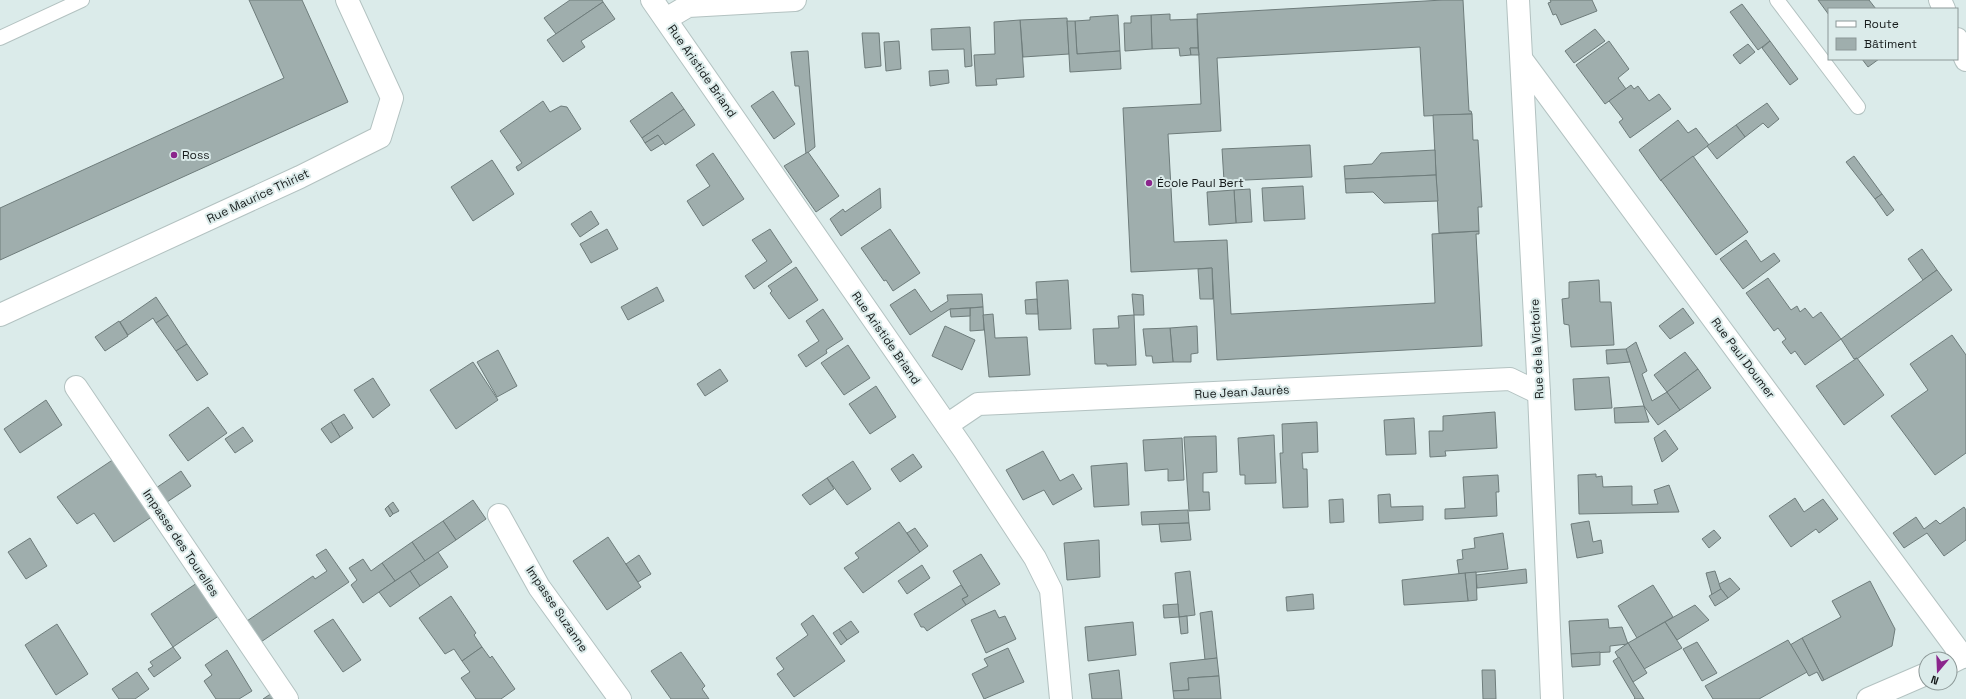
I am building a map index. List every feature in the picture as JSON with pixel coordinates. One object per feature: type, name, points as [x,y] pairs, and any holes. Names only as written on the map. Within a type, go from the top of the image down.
[{"type":"street","name":"Rue Maurice Thiriet","points":[[0,315],[294,180],[380,137],[392,98],[347,0]]},
{"type":"street","name":"Rue Aristide Briand","points":[[652,0],[946,425],[1035,558],[1051,590],[1061,699]]},
{"type":"street","points":[[666,19],[688,6],[795,0]]},
{"type":"street","name":"Rue de la Victoire","points":[[1518,0],[1539,393],[1552,699]]},
{"type":"street","points":[[1958,41],[1966,60]]},
{"type":"street","name":"Rue Paul Doumer","points":[[1522,60],[1960,658]]},
{"type":"street","name":"Rue Jean Jaurès","points":[[946,425],[978,404],[1510,379],[1539,393]]},
{"type":"street","name":"Impasse des Tourelles","points":[[76,387],[287,699]]},
{"type":"street","name":"Impasse Suzanne","points":[[499,515],[539,587],[620,699]]},
{"type":"street","points":[[1868,699],[1918,677]]},
{"type":"lane","points":[[0,38],[82,0]]},
{"type":"lane","points":[[1777,0],[1858,107]]},
{"type":"building","name":"Ross","points":[[249,0],[302,0],[348,102],[0,260],[0,208],[284,78]]},
{"type":"building","points":[[570,0],[602,0],[603,2],[556,34],[544,18]]},
{"type":"building","name":"École Paul Bert","points":[[1463,0],[1469,111],[1471,111],[1472,114],[1424,116],[1420,47],[1217,58],[1221,131],[1168,134],[1174,242],[1227,240],[1231,314],[1435,303],[1432,234],[1479,231],[1479,234],[1476,234],[1482,346],[1217,360],[1212,268],[1131,272],[1123,108],[1201,104],[1197,14]]},
{"type":"building","points":[[1550,0],[1592,0],[1597,11],[1561,25],[1556,14],[1553,15],[1548,3],[1551,2]]},
{"type":"building","points":[[1818,0],[1869,0],[1875,8],[1828,8],[1828,14]]},
{"type":"building","points":[[603,2],[615,19],[581,41],[585,47],[563,62],[547,40]]},
{"type":"building","points":[[1742,4],[1770,41],[1758,50],[1730,12]]},
{"type":"building","points":[[1170,14],[1170,20],[1197,19],[1198,48],[1190,48],[1191,55],[1180,56],[1179,48],[1152,49],[1151,15]]},
{"type":"building","points":[[1118,15],[1120,51],[1077,54],[1075,21],[1090,20],[1090,17]]},
{"type":"building","points":[[1151,15],[1152,49],[1125,51],[1124,23],[1131,23],[1131,16]]},
{"type":"building","points":[[1067,18],[1069,54],[1023,57],[1020,20]]},
{"type":"building","points":[[1020,20],[1024,77],[996,79],[997,85],[976,86],[974,55],[995,54],[994,22]]},
{"type":"building","points":[[1067,21],[1075,21],[1077,54],[1120,51],[1121,69],[1070,72]]},
{"type":"building","points":[[970,27],[972,66],[965,67],[964,49],[932,50],[931,29]]},
{"type":"building","points":[[1595,29],[1605,41],[1574,63],[1565,51]]},
{"type":"building","points":[[862,33],[879,33],[881,66],[865,68]]},
{"type":"building","points":[[899,41],[901,69],[886,71],[884,42]]},
{"type":"building","points":[[1609,41],[1629,69],[1618,78],[1626,89],[1605,104],[1576,65]]},
{"type":"building","points":[[1770,41],[1798,79],[1790,85],[1762,48]]},
{"type":"building","points":[[1748,44],[1755,52],[1740,64],[1733,55]]},
{"type":"building","points":[[1190,48],[1198,48],[1199,55],[1191,55]]},
{"type":"building","points":[[808,51],[815,147],[806,154],[799,86],[795,86],[791,52]]},
{"type":"building","points":[[1863,60],[1878,60],[1868,67]]},
{"type":"building","points":[[948,70],[949,83],[930,86],[929,71]]},
{"type":"building","points":[[1631,85],[1634,89],[1638,86],[1649,101],[1659,94],[1671,109],[1630,138],[1619,122],[1623,119],[1609,101]]},
{"type":"building","points":[[773,91],[795,124],[774,139],[751,106]]},
{"type":"building","points":[[672,92],[684,109],[642,138],[630,121]]},
{"type":"building","points":[[543,101],[550,112],[561,106],[567,107],[581,129],[518,171],[516,167],[522,163],[500,131]]},
{"type":"building","points":[[1767,103],[1779,119],[1768,128],[1763,123],[1745,137],[1736,125]]},
{"type":"building","points":[[684,109],[695,125],[665,145],[658,135],[645,143],[642,138]]},
{"type":"building","points":[[1472,114],[1473,140],[1478,140],[1482,207],[1478,207],[1479,231],[1439,233],[1433,115]]},
{"type":"building","points":[[1678,120],[1688,133],[1696,128],[1709,145],[1661,181],[1639,150]]},
{"type":"building","points":[[1736,125],[1745,137],[1717,159],[1707,146]]},
{"type":"building","points":[[658,135],[664,143],[651,151],[645,143]]},
{"type":"building","points":[[1310,145],[1312,177],[1224,181],[1222,149]]},
{"type":"building","points":[[1435,150],[1436,175],[1345,179],[1344,166],[1372,164],[1381,153]]},
{"type":"building","points":[[808,152],[839,196],[816,212],[784,166]]},
{"type":"building","points":[[713,153],[744,199],[703,226],[687,201],[710,186],[696,165]]},
{"type":"building","points":[[1693,156],[1748,232],[1716,255],[1661,180]]},
{"type":"building","points":[[1854,156],[1882,194],[1875,199],[1846,162]]},
{"type":"building","points":[[492,160],[514,194],[473,221],[451,187]]},
{"type":"building","points":[[1436,175],[1438,201],[1384,203],[1373,192],[1346,193],[1345,179]]},
{"type":"building","points":[[1303,186],[1305,219],[1264,221],[1262,188]]},
{"type":"building","points":[[880,188],[881,208],[841,236],[830,219],[843,209],[845,212]]},
{"type":"building","points":[[1250,189],[1252,222],[1236,223],[1234,190]]},
{"type":"building","points":[[1234,190],[1236,223],[1209,225],[1207,192]]},
{"type":"building","points":[[1882,194],[1894,210],[1887,216],[1875,199]]},
{"type":"building","points":[[591,211],[599,224],[580,237],[571,224]]},
{"type":"building","points":[[607,229],[618,249],[591,263],[580,244]]},
{"type":"building","points":[[770,229],[792,262],[754,289],[745,276],[767,261],[752,240]]},
{"type":"building","points":[[890,229],[920,273],[893,291],[886,280],[884,281],[861,248]]},
{"type":"building","points":[[1746,240],[1761,262],[1774,253],[1780,261],[1743,289],[1720,259]]},
{"type":"building","points":[[1922,249],[1937,270],[1923,280],[1908,259]]},
{"type":"building","points":[[796,267],[818,300],[789,319],[770,293],[772,291],[768,286]]},
{"type":"building","points":[[1212,268],[1213,299],[1200,299],[1198,269]]},
{"type":"building","points":[[1937,270],[1952,290],[1857,359],[1854,359],[1841,339]]},
{"type":"building","points":[[1768,278],[1791,310],[1797,306],[1800,312],[1805,308],[1813,318],[1821,312],[1841,339],[1805,365],[1795,351],[1791,354],[1782,342],[1786,339],[1778,328],[1774,331],[1746,293]]},
{"type":"building","points":[[1068,280],[1071,329],[1039,330],[1036,282]]},
{"type":"building","points":[[1599,280],[1600,302],[1611,302],[1614,345],[1571,347],[1569,325],[1564,324],[1562,299],[1569,298],[1569,282]]},
{"type":"building","points":[[657,287],[664,301],[628,320],[621,307]]},
{"type":"building","points":[[915,289],[931,312],[948,301],[947,295],[982,294],[983,307],[950,309],[910,335],[890,305]]},
{"type":"building","points":[[1132,294],[1143,295],[1144,315],[1134,315]]},
{"type":"building","points":[[156,297],[168,315],[156,323],[153,318],[128,335],[120,322]]},
{"type":"building","points":[[1037,299],[1038,314],[1026,314],[1025,300]]},
{"type":"building","points":[[983,307],[984,330],[970,331],[970,308]]},
{"type":"building","points":[[970,308],[970,316],[951,317],[950,309]]},
{"type":"building","points":[[1683,308],[1694,323],[1670,339],[1659,326]]},
{"type":"building","points":[[823,309],[843,339],[826,350],[827,353],[806,367],[798,355],[819,341],[806,321]]},
{"type":"building","points":[[993,314],[995,338],[1027,337],[1030,375],[989,377],[983,315]]},
{"type":"building","points":[[168,315],[187,344],[176,351],[156,323]]},
{"type":"building","points":[[1134,315],[1136,365],[1107,366],[1107,364],[1095,364],[1093,329],[1119,328],[1118,316]]},
{"type":"building","points":[[119,321],[128,336],[105,351],[95,337]]},
{"type":"building","points":[[945,326],[975,340],[962,370],[932,356]]},
{"type":"building","points":[[1197,326],[1198,353],[1191,354],[1191,362],[1173,362],[1170,328]]},
{"type":"building","points":[[1170,328],[1173,362],[1153,363],[1152,356],[1146,356],[1143,329]]},
{"type":"building","points":[[1952,335],[1966,355],[1966,453],[1935,475],[1891,416],[1928,390],[1910,364]]},
{"type":"building","points":[[1636,342],[1647,371],[1642,374],[1652,401],[1667,392],[1680,410],[1658,425],[1644,406],[1626,349]]},
{"type":"building","points":[[187,344],[208,374],[197,381],[176,351]]},
{"type":"building","points":[[848,345],[870,378],[844,395],[821,363]]},
{"type":"building","points":[[1626,349],[1630,362],[1607,364],[1606,350]]},
{"type":"building","points":[[498,350],[517,386],[497,397],[477,362]]},
{"type":"building","points":[[1685,352],[1698,369],[1667,392],[1654,375]]},
{"type":"building","points":[[1857,358],[1884,395],[1844,425],[1816,386]]},
{"type":"building","points":[[473,362],[498,400],[456,429],[430,390]]},
{"type":"building","points":[[720,369],[728,381],[705,396],[697,384]]},
{"type":"building","points":[[1698,369],[1711,388],[1680,410],[1667,392]]},
{"type":"building","points":[[1609,377],[1612,408],[1575,410],[1573,379]]},
{"type":"building","points":[[373,378],[390,405],[373,418],[354,390]]},
{"type":"building","points":[[876,386],[896,417],[870,434],[849,404]]},
{"type":"building","points":[[46,400],[62,425],[20,453],[4,429]]},
{"type":"building","points":[[1644,406],[1649,422],[1615,423],[1614,408]]},
{"type":"building","points":[[208,407],[227,433],[188,461],[169,435]]},
{"type":"building","points":[[1495,412],[1497,448],[1445,451],[1446,456],[1430,457],[1429,431],[1443,431],[1443,416]]},
{"type":"building","points":[[344,414],[353,428],[340,437],[331,422]]},
{"type":"building","points":[[1414,418],[1416,454],[1386,455],[1384,420]]},
{"type":"building","points":[[331,422],[340,437],[331,443],[321,429]]},
{"type":"building","points":[[1317,422],[1318,452],[1302,453],[1303,469],[1307,469],[1308,507],[1283,508],[1280,453],[1283,453],[1282,424]]},
{"type":"building","points":[[243,427],[253,441],[235,453],[225,439]]},
{"type":"building","points":[[1665,430],[1678,449],[1662,462],[1654,438]]},
{"type":"building","points":[[1274,435],[1276,483],[1245,484],[1245,475],[1240,475],[1238,438]]},
{"type":"building","points":[[1216,436],[1217,472],[1203,473],[1203,492],[1209,492],[1210,510],[1189,511],[1184,437]]},
{"type":"building","points":[[1182,438],[1184,480],[1168,481],[1168,469],[1145,471],[1143,440]]},
{"type":"building","points":[[1043,451],[1060,481],[1073,474],[1082,489],[1053,505],[1044,490],[1023,500],[1006,470]]},
{"type":"building","points":[[913,454],[922,467],[900,482],[891,469]]},
{"type":"building","points":[[114,459],[153,516],[114,542],[94,513],[77,524],[57,497]]},
{"type":"building","points":[[853,461],[871,489],[847,505],[827,478]]},
{"type":"building","points":[[1127,463],[1129,505],[1094,507],[1091,466]]},
{"type":"building","points":[[181,471],[191,486],[167,502],[156,488]]},
{"type":"building","points":[[1596,474],[1596,477],[1602,476],[1603,487],[1632,486],[1632,505],[1658,504],[1654,490],[1669,485],[1679,512],[1579,514],[1578,475]]},
{"type":"building","points":[[1498,475],[1499,492],[1496,492],[1497,516],[1445,519],[1445,509],[1465,508],[1463,477]]},
{"type":"building","points":[[827,478],[834,489],[810,505],[802,495]]},
{"type":"building","points":[[1390,494],[1391,507],[1423,506],[1423,520],[1379,523],[1378,495]]},
{"type":"building","points":[[1795,498],[1804,512],[1823,499],[1838,519],[1819,533],[1816,529],[1791,547],[1769,516]]},
{"type":"building","points":[[1343,499],[1344,522],[1330,523],[1329,500]]},
{"type":"building","points":[[473,500],[486,519],[456,540],[443,521]]},
{"type":"building","points":[[393,502],[399,511],[393,514],[388,506]]},
{"type":"building","points":[[388,506],[393,514],[390,517],[385,509]]},
{"type":"building","points":[[1964,507],[1966,510],[1966,540],[1944,556],[1927,533],[1904,548],[1893,533],[1916,517],[1924,529],[1936,520],[1940,524]]},
{"type":"building","points":[[1188,510],[1189,523],[1142,525],[1141,512]]},
{"type":"building","points":[[443,521],[456,540],[425,561],[412,542]]},
{"type":"building","points":[[1589,521],[1593,542],[1601,540],[1603,553],[1577,558],[1571,524]]},
{"type":"building","points":[[899,522],[920,552],[863,593],[844,568],[859,558],[855,553]]},
{"type":"building","points":[[1189,523],[1191,540],[1161,542],[1159,524]]},
{"type":"building","points":[[915,528],[928,546],[920,552],[907,533]]},
{"type":"building","points":[[1714,530],[1721,538],[1709,548],[1702,539]]},
{"type":"building","points":[[1503,533],[1508,569],[1459,574],[1457,560],[1463,559],[1462,550],[1475,548],[1474,538]]},
{"type":"building","points":[[608,537],[641,587],[607,610],[573,561]]},
{"type":"building","points":[[30,538],[47,566],[26,579],[8,552]]},
{"type":"building","points":[[1099,540],[1100,577],[1067,580],[1064,543]]},
{"type":"building","points":[[412,542],[425,561],[395,581],[382,563]]},
{"type":"building","points":[[326,549],[349,582],[258,644],[244,623],[313,576],[315,579],[327,571],[316,555]]},
{"type":"building","points":[[438,552],[448,567],[420,586],[410,571]]},
{"type":"building","points":[[981,554],[1000,584],[966,605],[962,599],[968,596],[953,571]]},
{"type":"building","points":[[639,555],[651,574],[638,582],[626,564]]},
{"type":"building","points":[[363,559],[371,571],[382,563],[395,581],[363,603],[351,585],[357,580],[349,568]]},
{"type":"building","points":[[922,565],[930,578],[907,594],[898,581]]},
{"type":"building","points":[[1526,569],[1527,583],[1477,588],[1476,575]]},
{"type":"building","points":[[410,571],[420,586],[390,607],[379,592]]},
{"type":"building","points":[[1190,571],[1195,615],[1179,617],[1175,573]]},
{"type":"building","points":[[1715,571],[1721,589],[1712,595],[1706,573]]},
{"type":"building","points":[[1476,572],[1477,600],[1468,601],[1465,573]]},
{"type":"building","points":[[1465,573],[1468,601],[1404,605],[1402,580]]},
{"type":"building","points":[[1730,578],[1740,589],[1728,598],[1719,584]]},
{"type":"building","points":[[1870,581],[1895,629],[1892,646],[1824,680],[1802,638],[1841,617],[1832,601]]},
{"type":"building","points":[[197,583],[220,615],[173,647],[151,614]]},
{"type":"building","points":[[961,585],[968,596],[962,599],[966,605],[927,631],[924,627],[921,627],[914,614]]},
{"type":"building","points":[[1653,585],[1673,617],[1637,638],[1618,606]]},
{"type":"building","points":[[1721,589],[1728,598],[1715,606],[1709,596]]},
{"type":"building","points":[[1313,594],[1314,609],[1287,611],[1286,597]]},
{"type":"building","points":[[451,596],[476,633],[474,635],[482,647],[462,661],[454,649],[445,654],[419,618]]},
{"type":"building","points":[[1178,604],[1179,617],[1164,618],[1163,605]]},
{"type":"building","points":[[1695,605],[1709,620],[1677,640],[1665,622]]},
{"type":"building","points":[[995,610],[999,618],[1005,616],[1016,639],[986,653],[971,620]]},
{"type":"building","points":[[1212,611],[1217,658],[1205,660],[1200,613]]},
{"type":"building","points":[[813,615],[845,661],[794,697],[777,674],[784,669],[776,658],[808,635],[801,624]]},
{"type":"building","points":[[1187,616],[1188,633],[1181,634],[1179,617]]},
{"type":"building","points":[[333,619],[361,660],[343,672],[314,631]]},
{"type":"building","points":[[1608,619],[1609,628],[1622,627],[1628,644],[1610,646],[1610,652],[1571,654],[1569,621]]},
{"type":"building","points":[[851,621],[859,632],[847,640],[839,629]]},
{"type":"building","points":[[1133,622],[1136,655],[1088,661],[1085,627]]},
{"type":"building","points":[[1665,622],[1682,648],[1644,669],[1628,643]]},
{"type":"building","points":[[57,624],[88,674],[56,695],[25,645]]},
{"type":"building","points":[[839,629],[847,640],[841,645],[833,633]]},
{"type":"building","points":[[1802,638],[1824,680],[1822,681],[1817,672],[1809,676],[1790,645]]},
{"type":"building","points":[[1788,640],[1807,672],[1759,699],[1713,699],[1705,686]]},
{"type":"building","points":[[1697,642],[1717,673],[1702,681],[1683,649]]},
{"type":"building","points":[[1628,643],[1647,673],[1633,682],[1615,652]]},
{"type":"building","points":[[173,647],[181,658],[154,677],[148,669],[153,666],[150,662]]},
{"type":"building","points":[[482,647],[490,658],[492,656],[515,689],[501,699],[476,699],[461,678],[470,672],[462,661]]},
{"type":"building","points":[[1008,648],[1024,682],[984,699],[972,674],[988,666],[984,659]]},
{"type":"building","points":[[227,650],[252,691],[239,699],[216,699],[204,681],[212,675],[205,665]]},
{"type":"building","points":[[681,652],[705,686],[702,689],[709,699],[671,699],[651,671]]},
{"type":"building","points":[[1600,652],[1600,665],[1572,667],[1571,654]]},
{"type":"building","points":[[1619,657],[1644,699],[1634,699],[1635,698],[1613,661]]},
{"type":"building","points":[[1217,658],[1219,676],[1188,678],[1189,690],[1173,691],[1170,663]]},
{"type":"building","points":[[1119,670],[1122,699],[1092,699],[1089,674]]},
{"type":"building","points":[[1482,670],[1495,670],[1496,699],[1483,699]]},
{"type":"building","points":[[137,672],[149,689],[135,699],[119,699],[112,689]]},
{"type":"building","points":[[1219,676],[1221,699],[1174,699],[1173,691],[1189,690],[1188,678]]},
{"type":"building","points":[[272,693],[276,699],[263,699]]},
{"type":"place","name":"Ross","points":[[174,155]]},
{"type":"place","name":"École Paul Bert","points":[[1149,183]]}]
